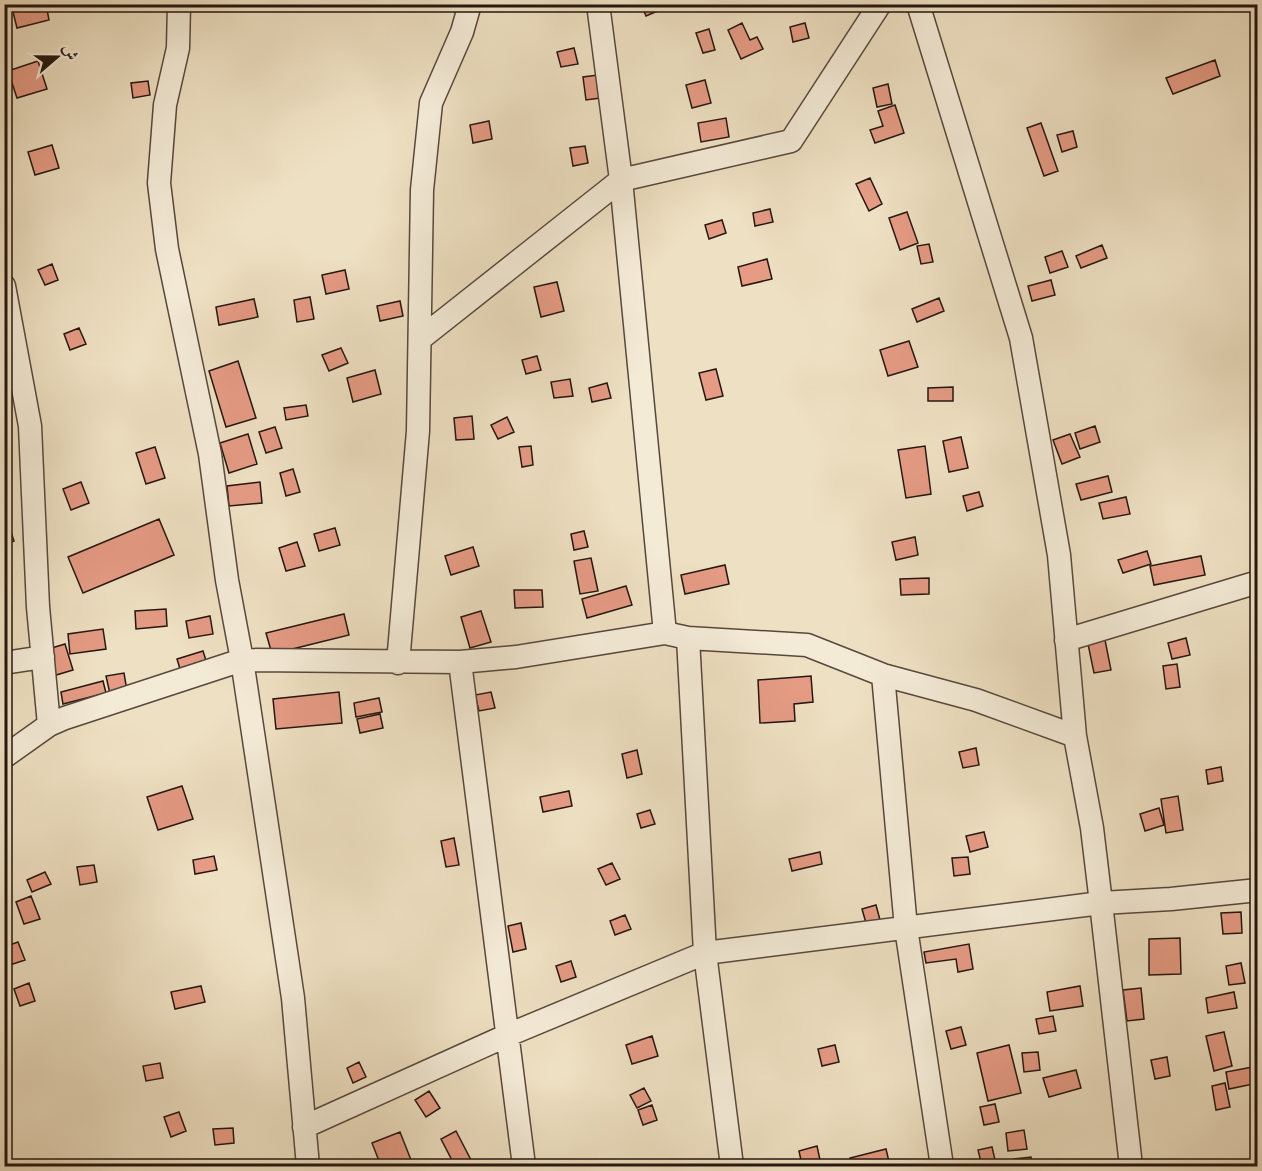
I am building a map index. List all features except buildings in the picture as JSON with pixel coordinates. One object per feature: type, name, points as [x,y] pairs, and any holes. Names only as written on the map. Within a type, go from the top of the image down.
[{"type":"street","points":[[178,4],[178,48],[165,105],[159,183],[167,249],[210,454],[227,580],[242,660],[293,998],[308,1167]]},
{"type":"street","points":[[398,663],[418,431],[422,190],[431,103],[462,32],[470,4]]},
{"type":"street","points":[[598,4],[621,180],[665,633]]},
{"type":"street","points":[[420,339],[621,180],[791,141],[880,4]]},
{"type":"street","points":[[918,4],[1021,338],[1059,555],[1075,736],[1101,903],[1131,1167]]},
{"type":"street","points":[[4,286],[30,426],[49,725]]},
{"type":"street","points":[[1066,640],[1257,582]]},
{"type":"street","points":[[4,757],[49,725],[242,660],[460,662],[516,657],[665,633],[688,638],[807,645],[882,675],[976,700],[1075,736]]},
{"type":"street","points":[[688,638],[705,953],[732,1167]]},
{"type":"street","points":[[4,663],[43,657]]},
{"type":"street","points":[[460,662],[524,1167]]},
{"type":"street","points":[[882,675],[906,928],[942,1167]]},
{"type":"street","points":[[304,1127],[508,1035],[705,953],[1101,903],[1171,899],[1257,890]]}]
